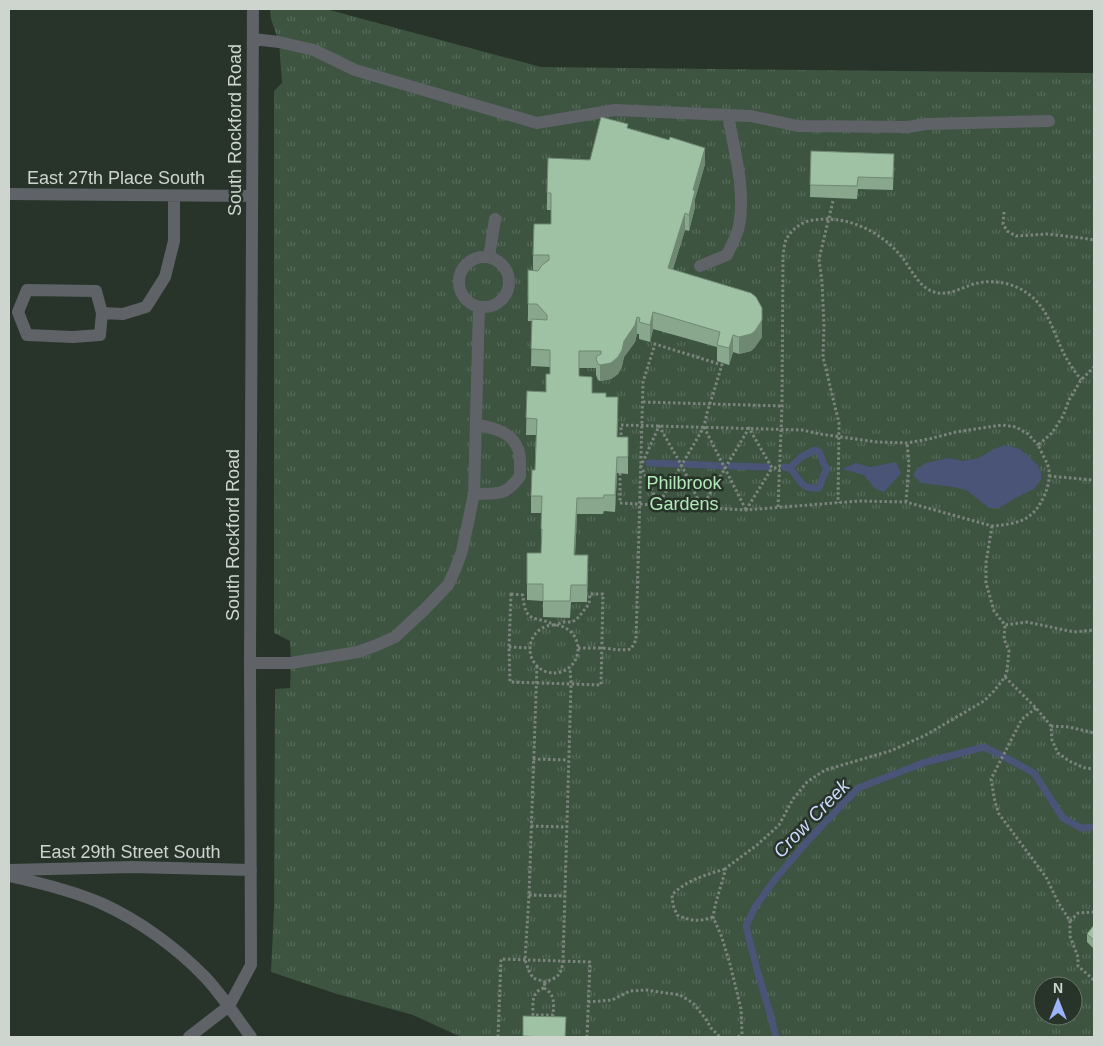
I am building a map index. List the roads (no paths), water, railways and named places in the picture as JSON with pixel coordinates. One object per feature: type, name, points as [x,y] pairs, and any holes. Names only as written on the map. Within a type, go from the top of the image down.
[{"type":"street","name":"South Rockford Road","points":[[189,1037],[229,1006],[251,965],[250,663],[254,9]]},
{"type":"street","points":[[254,39],[279,42],[314,50],[355,70],[537,123],[615,110],[751,116],[798,126],[907,127],[927,124],[1049,121]]},
{"type":"street","points":[[700,266],[727,255],[739,228],[741,201],[739,178],[728,115]]},
{"type":"street","name":"East 27th Place South","points":[[9,194],[252,196]]},
{"type":"street","points":[[102,313],[123,314],[146,307],[165,277],[174,241],[174,196]]},
{"type":"street","points":[[489,257],[495,219]]},
{"type":"street","points":[[489,257],[501,263],[506,270],[509,286],[506,295],[501,301],[486,308],[470,303],[464,298],[458,283],[463,268],[469,262],[476,258],[489,257]]},
{"type":"street","points":[[27,290],[58,290],[96,291],[102,313],[100,335],[73,337],[27,335],[18,312],[27,290]]},
{"type":"street","points":[[250,663],[291,663],[358,652],[377,646],[395,637],[448,585],[462,551],[474,494],[479,307]]},
{"type":"street","points":[[474,494],[499,493],[511,488],[520,476],[519,449],[509,435],[496,428],[476,424]]},
{"type":"street","name":"East 29th Street South","points":[[9,870],[133,867],[251,870]]},
{"type":"street","name":"East 29th Street South","points":[[9,876],[33,881],[103,904],[133,920],[174,948],[205,977],[251,1037]]},
{"type":"water","points":[[1005,445],[1020,449],[1037,464],[1041,472],[1041,480],[1034,489],[999,508],[989,508],[966,490],[921,483],[913,475],[917,469],[926,463],[948,458],[963,461],[978,458]]},
{"type":"water","points":[[896,462],[901,473],[884,492],[874,488],[864,475],[842,469],[856,463],[870,467]]},
{"type":"waterway","points":[[784,467],[790,468],[801,483],[812,488],[819,488],[827,469],[819,452],[815,450],[801,457],[790,468]]},
{"type":"waterway","points":[[649,463],[679,464]]},
{"type":"waterway","points":[[686,464],[723,466]]},
{"type":"waterway","points":[[731,466],[767,467]]},
{"type":"waterway","name":"Crow Creek","points":[[776,1037],[746,926],[755,907],[776,878],[813,835],[858,788],[923,763],[984,747],[1034,773],[1063,818],[1081,828],[1094,827]]},
{"type":"park label","name":"Philbrook Gardens","points":[[684,493]]}]
